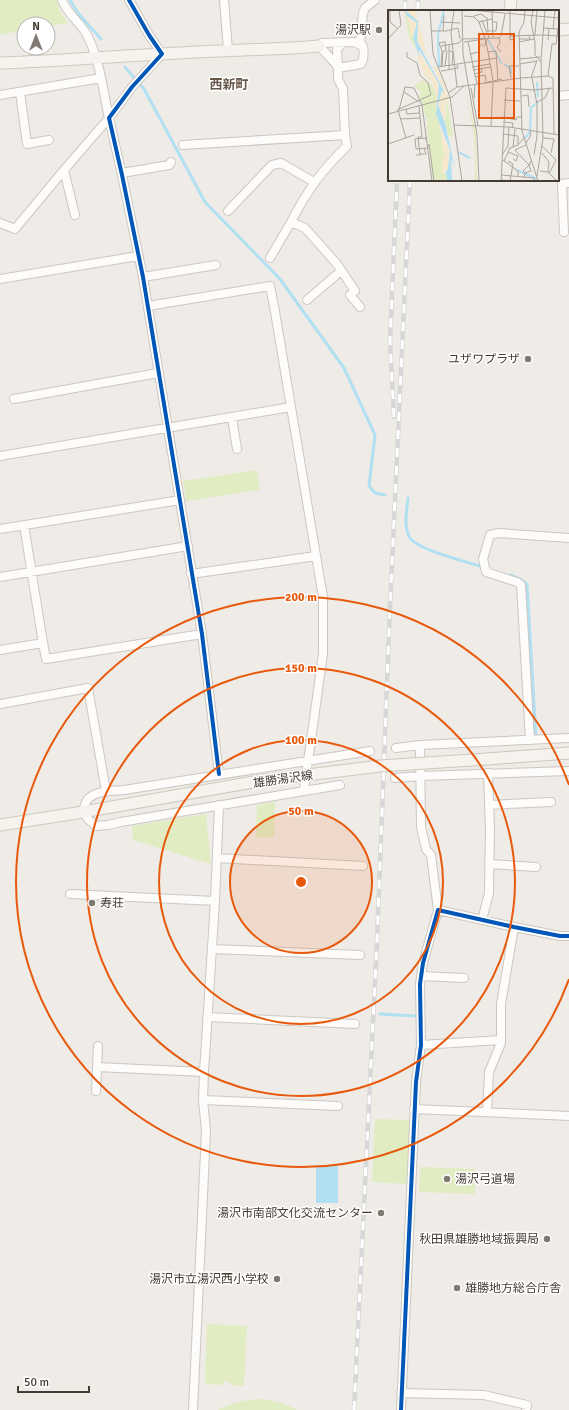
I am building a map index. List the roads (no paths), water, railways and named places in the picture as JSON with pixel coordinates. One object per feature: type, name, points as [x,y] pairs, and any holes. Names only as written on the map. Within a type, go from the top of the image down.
[{"type":"main road","points":[[510,10],[511,0]]},
{"type":"main road","points":[[559,30],[569,29]]},
{"type":"main road","points":[[0,63],[319,46]]},
{"type":"main road","name":"雄勝湯沢線","points":[[0,825],[259,781],[380,766],[569,753]]},
{"type":"street","points":[[62,0],[68,13],[86,34],[96,58],[122,173],[143,277],[158,374],[188,546],[202,634],[219,774]]},
{"type":"street","points":[[0,223],[15,229],[109,118],[141,76],[162,54],[129,0]]},
{"type":"street","points":[[224,0],[228,50]]},
{"type":"street","points":[[360,44],[363,13],[375,0]]},
{"type":"street","points":[[354,42],[363,46],[363,60],[361,64],[338,68],[319,46],[322,43],[354,42]]},
{"type":"street","points":[[270,258],[306,193],[330,162],[347,146],[345,135],[343,89],[338,79],[337,49],[343,43]]},
{"type":"street","points":[[0,95],[101,78]]},
{"type":"street","points":[[20,92],[27,144],[49,140]]},
{"type":"street","points":[[559,96],[569,95]]},
{"type":"street","points":[[183,145],[345,135]]},
{"type":"street","points":[[122,173],[169,165],[171,162]]},
{"type":"street","points":[[228,211],[272,164],[281,163],[314,182]]},
{"type":"street","points":[[64,170],[75,214]]},
{"type":"street","points":[[564,232],[562,184],[569,183]]},
{"type":"street","points":[[291,222],[305,228],[341,271],[355,291],[350,294],[360,307]]},
{"type":"street","points":[[0,279],[138,256]]},
{"type":"street","points":[[143,277],[216,265]]},
{"type":"street","points":[[308,300],[341,271]]},
{"type":"street","points":[[148,306],[270,286],[323,597],[323,654],[304,790]]},
{"type":"street","points":[[14,399],[158,374]]},
{"type":"street","points":[[0,456],[168,429],[291,407]]},
{"type":"street","points":[[232,418],[237,449]]},
{"type":"street","points":[[0,529],[180,500]]},
{"type":"street","points":[[24,525],[46,659],[202,634]]},
{"type":"street","points":[[530,740],[521,585],[517,582],[486,572],[483,559],[490,535],[500,533],[569,538]]},
{"type":"street","points":[[0,577],[188,546]]},
{"type":"street","points":[[192,574],[316,556]]},
{"type":"street","points":[[0,650],[43,643]]},
{"type":"street","points":[[0,704],[88,688],[106,791]]},
{"type":"street","points":[[396,748],[420,745],[569,738]]},
{"type":"street","points":[[401,1410],[414,1109],[421,1045],[420,984],[423,963],[438,910],[430,855],[426,849],[420,826],[420,745]]},
{"type":"street","points":[[340,785],[108,825],[96,826],[83,812],[86,801],[91,796],[106,791],[124,790],[370,751]]},
{"type":"street","points":[[395,778],[488,773],[569,771]]},
{"type":"street","points":[[482,920],[489,893],[488,773]]},
{"type":"street","points":[[489,804],[551,802]]},
{"type":"street","points":[[193,1410],[206,1131],[203,1100],[204,1072],[215,902],[219,805]]},
{"type":"street","points":[[217,858],[363,866]]},
{"type":"street","points":[[488,864],[536,867]]},
{"type":"street","points":[[70,894],[215,902]]},
{"type":"street","points":[[438,910],[514,927],[560,936],[569,936]]},
{"type":"street","points":[[486,1112],[489,1072],[501,1040],[501,1004],[514,927]]},
{"type":"street","points":[[212,949],[360,955]]},
{"type":"street","points":[[421,976],[464,978]]},
{"type":"street","points":[[207,1017],[355,1024]]},
{"type":"street","points":[[421,1045],[501,1040]]},
{"type":"street","points":[[96,1091],[98,1046]]},
{"type":"street","points":[[97,1067],[204,1072]]},
{"type":"street","points":[[203,1100],[338,1106]]},
{"type":"street","points":[[414,1109],[569,1116]]},
{"type":"street","points":[[401,1393],[484,1395],[527,1405],[526,1410]]},
{"type":"water","points":[[316,1166],[338,1166],[338,1203],[316,1203]]},
{"type":"waterway","points":[[70,0],[78,13],[101,39]]},
{"type":"waterway","points":[[125,67],[144,89],[205,202],[280,279],[344,368],[375,435],[369,486],[375,493],[385,495]]},
{"type":"waterway","points":[[408,498],[406,518],[410,538],[423,547],[433,551],[483,567]]},
{"type":"waterway","points":[[510,575],[527,584],[536,739]]},
{"type":"waterway","points":[[380,1014],[416,1016]]},
{"type":"railway","points":[[405,0],[405,10]]},
{"type":"railway","points":[[418,0],[418,10]]},
{"type":"railway","points":[[394,417],[390,341],[397,181]]},
{"type":"railway","points":[[354,1410],[377,941],[390,606],[410,181]]},
{"type":"place","name":"湯沢駅","points":[[379,30]]},
{"type":"place","name":"ユザワプラザ","points":[[528,359]]},
{"type":"place","name":"寿荘","points":[[92,903]]},
{"type":"place","name":"湯沢弓道場","points":[[447,1179]]},
{"type":"place","name":"湯沢市南部文化交流センター","points":[[381,1213]]},
{"type":"place","name":"秋田県雄勝地域振興局","points":[[547,1239]]},
{"type":"place","name":"湯沢市立湯沢西小学校","points":[[277,1279]]},
{"type":"place","name":"雄勝地方総合庁舎","points":[[457,1288]]},
{"type":"district","name":"西新町","points":[[229,84]]}]
